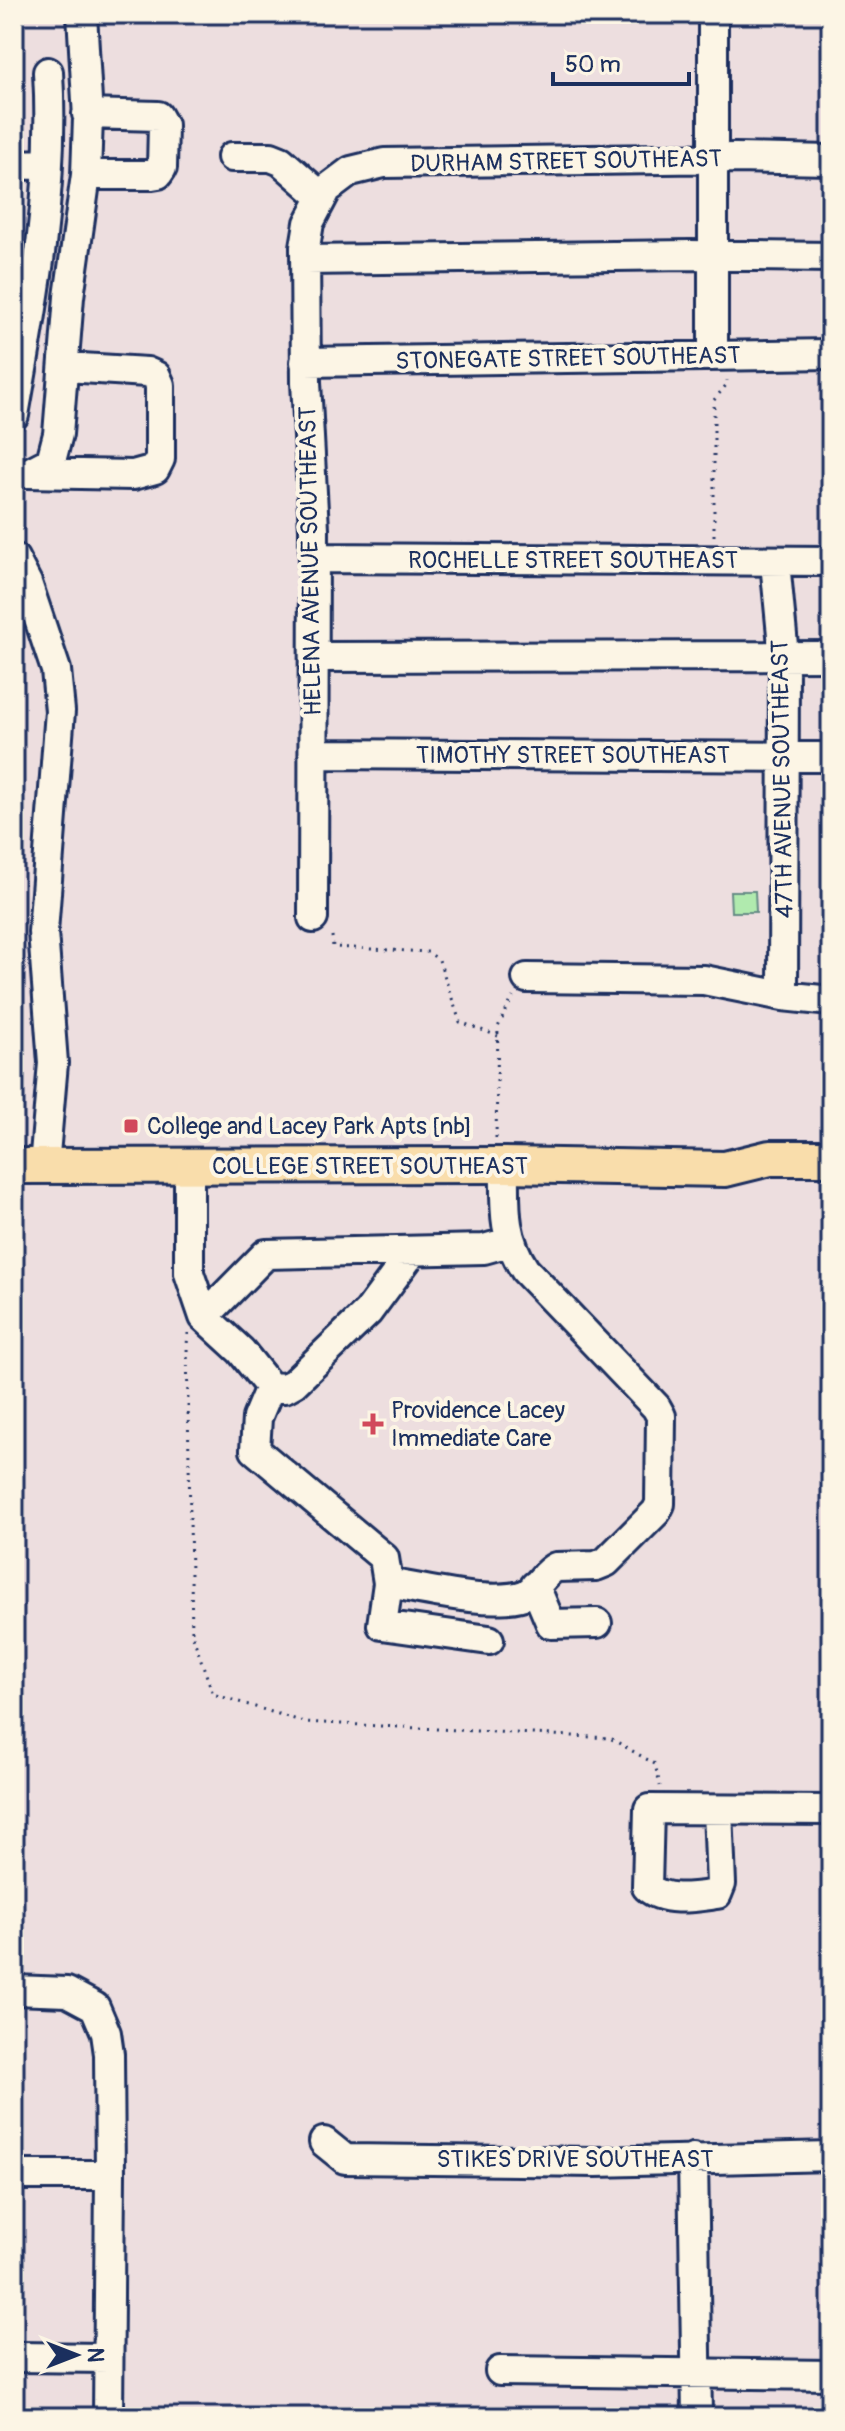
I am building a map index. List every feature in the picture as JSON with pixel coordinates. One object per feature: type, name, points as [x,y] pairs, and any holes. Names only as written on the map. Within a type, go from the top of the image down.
[{"type":"main road","name":"COLLEGE STREET SOUTHEAST","points":[[725,1169],[770,1158],[831,1158]]},
{"type":"main road","name":"COLLEGE STREET SOUTHEAST","points":[[29,1166],[500,1165],[725,1169],[765,1179],[831,1179]]},
{"type":"street","points":[[21,473],[51,461],[58,434],[69,297],[86,175],[82,14]]},
{"type":"street","points":[[713,14],[713,255],[720,366]]},
{"type":"street","points":[[14,415],[30,327],[51,135],[48,72]]},
{"type":"street","points":[[51,135],[87,126],[158,116],[163,125],[162,168],[158,174],[86,175]]},
{"type":"street","points":[[232,157],[271,157],[281,161],[319,201]]},
{"type":"street","name":"DURHAM STREET SOUTHEAST","points":[[319,201],[341,176],[384,163],[831,160]]},
{"type":"street","points":[[14,165],[48,164]]},
{"type":"street","name":"HELENA AVENUE SOUTHEAST","points":[[319,201],[307,233],[305,362],[315,558],[315,754],[323,927]]},
{"type":"street","points":[[305,260],[713,255],[831,257]]},
{"type":"street","name":"STONEGATE STREET SOUTHEAST","points":[[305,362],[720,366],[831,354]]},
{"type":"street","points":[[21,473],[133,475],[155,469],[160,459],[160,385],[156,376],[147,372],[65,367]]},
{"type":"street","points":[[14,558],[27,583],[56,670],[60,711],[43,932],[53,1063],[29,1166]]},
{"type":"street","name":"ROCHELLE STREET SOUTHEAST","points":[[315,558],[831,561]]},
{"type":"street","name":"47TH AVENUE SOUTHEAST","points":[[775,562],[784,656],[783,996]]},
{"type":"street","points":[[315,657],[831,656]]},
{"type":"street","name":"TIMOTHY STREET SOUTHEAST","points":[[315,754],[831,757]]},
{"type":"street","points":[[527,978],[704,980],[783,996],[831,1001]]},
{"type":"street","points":[[388,1583],[503,1599],[527,1594],[556,1567],[596,1566],[606,1562],[656,1512],[660,1504],[662,1427],[656,1407],[525,1270],[509,1242],[500,1165]]},
{"type":"street","points":[[189,1167],[189,1273],[196,1324]]},
{"type":"street","points":[[196,1324],[266,1254],[484,1249],[509,1242]]},
{"type":"street","points":[[196,1324],[241,1351],[270,1387],[285,1388],[368,1312],[413,1251]]},
{"type":"street","points":[[270,1387],[257,1418],[255,1450],[384,1558],[388,1583],[382,1625],[489,1640]]},
{"type":"street","points":[[535,1586],[551,1624],[597,1623]]},
{"type":"street","points":[[444,1633],[450,1594]]},
{"type":"street","points":[[718,1810],[721,1884],[717,1894],[668,1897],[653,1893],[647,1887],[649,1809],[831,1810]]},
{"type":"street","points":[[14,1990],[67,1992],[95,2007],[106,2033],[109,2054],[110,2175],[108,2417]]},
{"type":"street","name":"STIKES DRIVE SOUTHEAST","points":[[324,2142],[345,2159],[596,2162],[831,2156]]},
{"type":"street","points":[[693,2158],[697,2417]]},
{"type":"street","points":[[14,2175],[110,2175]]},
{"type":"street","points":[[14,2357],[108,2358]]},
{"type":"street","points":[[500,2371],[831,2375]]},
{"type":"path","points":[[715,561],[714,400],[727,384],[720,366]]},
{"type":"path","points":[[323,927],[333,947],[428,952],[439,960],[460,1022],[498,1036]]},
{"type":"path","points":[[500,1165],[498,1027],[508,1003],[527,978]]},
{"type":"path","points":[[196,1324],[187,1345],[192,1634],[213,1694],[304,1722],[610,1738],[655,1764],[665,1809]]},
{"type":"green space","points":[[730,891],[755,891],[756,912],[731,912]]},
{"type":"place","name":"College and Lacey Park Apts [nb]","points":[[131,1126]]},
{"type":"place","name":"Providence Lacey Immediate Care","points":[[373,1424]]}]
